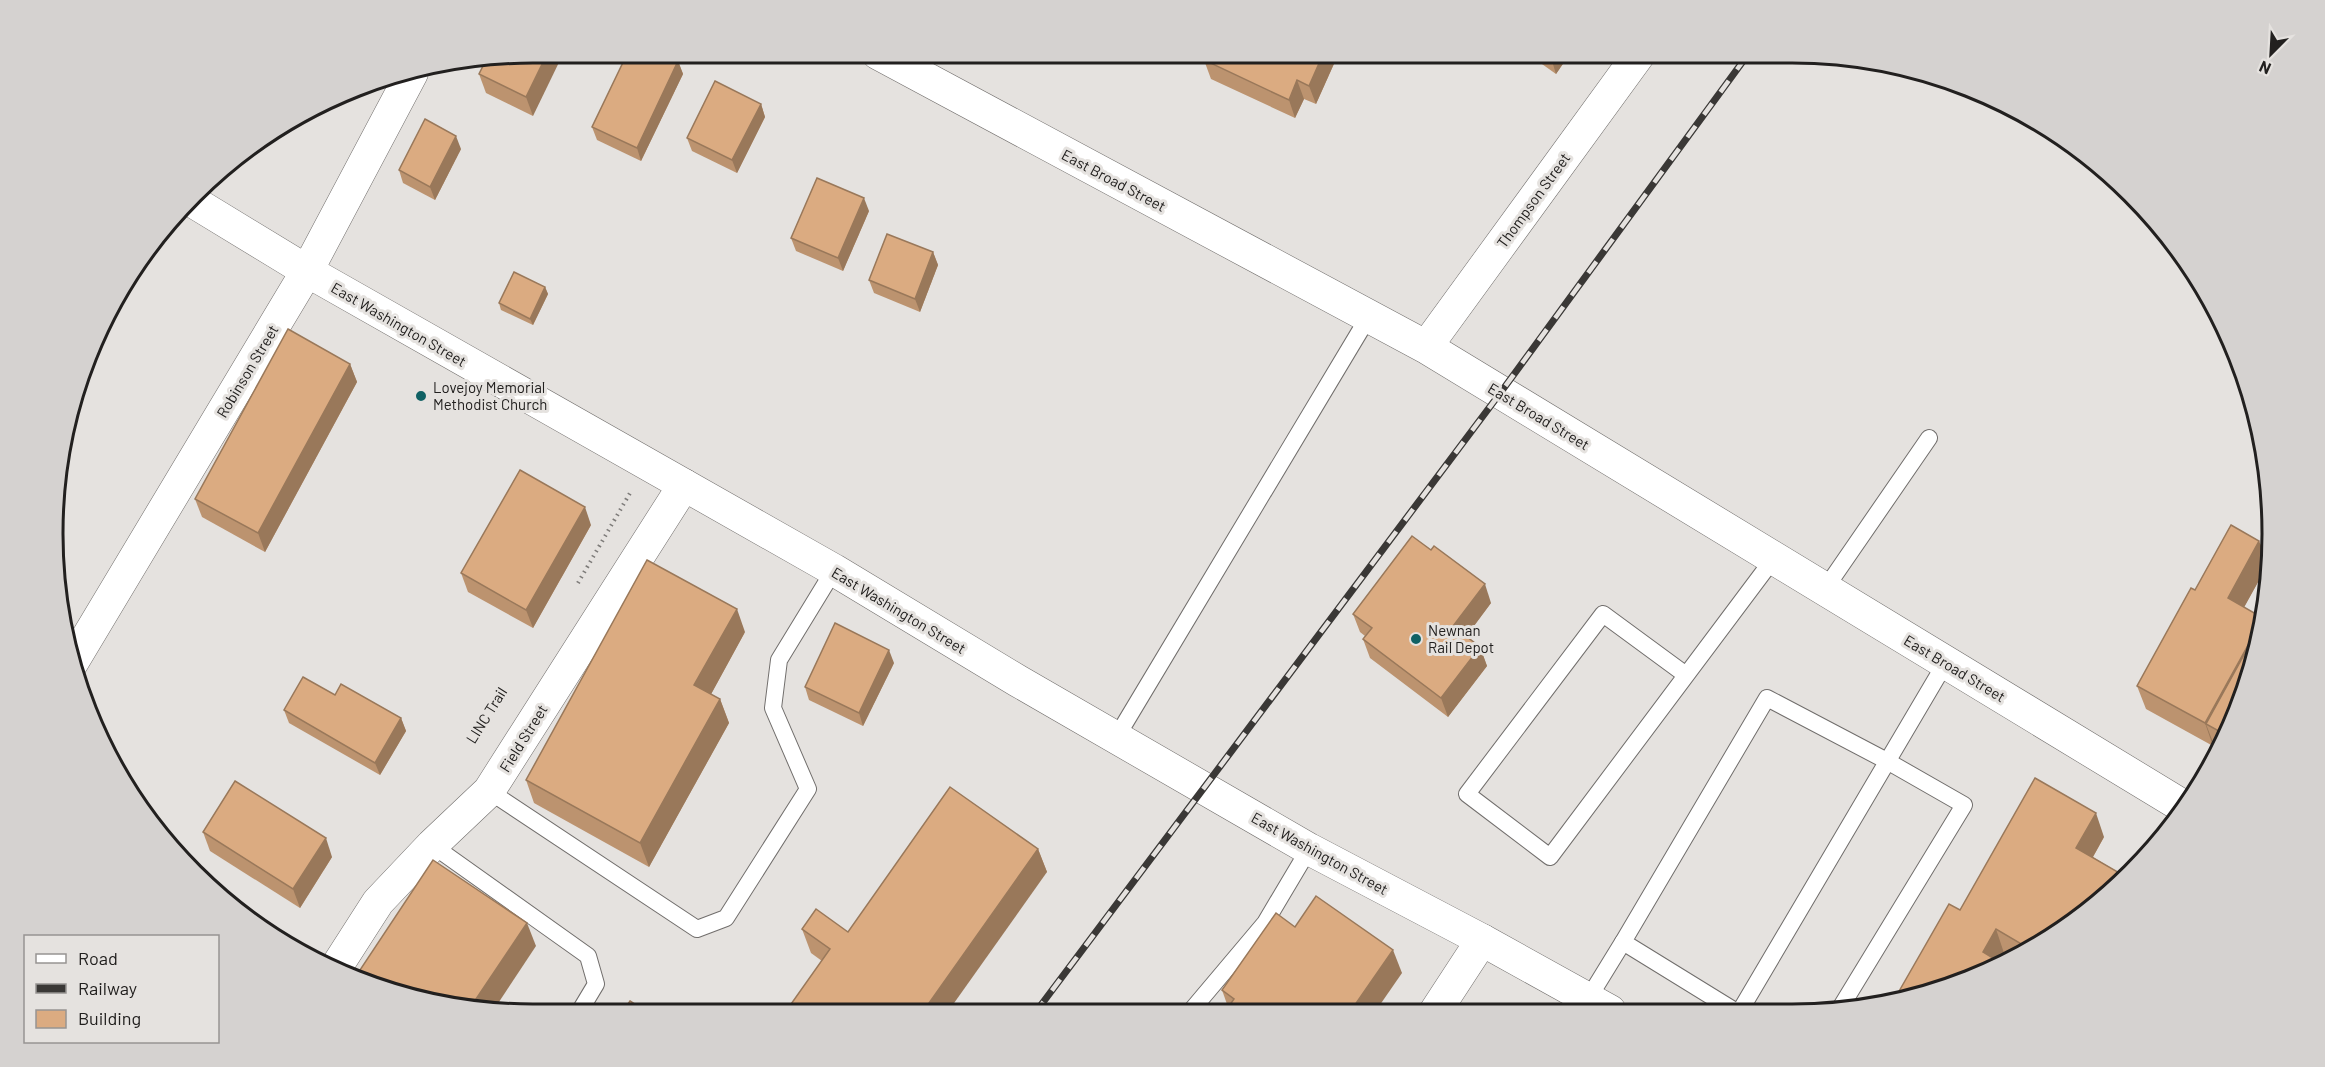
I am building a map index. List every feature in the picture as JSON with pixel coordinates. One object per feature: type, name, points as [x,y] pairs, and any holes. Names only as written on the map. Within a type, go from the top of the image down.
[{"type":"street","name":"East Broad Street","points":[[898,63],[1426,347],[2177,803]]},
{"type":"street","name":"Thompson Street","points":[[1426,347],[1632,63]]},
{"type":"street","name":"Robinson Street","points":[[78,652],[307,271],[408,80]]},
{"type":"street","name":"East Washington Street","points":[[198,204],[307,271],[834,570],[1116,738],[1309,849],[1597,1004]]},
{"type":"street","name":"Field Street","points":[[340,962],[378,902],[432,845],[489,791],[684,485]]},
{"type":"street","points":[[1441,1004],[1482,940]]},
{"type":"lane","points":[[1116,738],[1369,316]]},
{"type":"lane","points":[[1825,589],[1929,438]]},
{"type":"lane","points":[[1686,675],[1603,614],[1467,794],[1550,857],[1774,558]]},
{"type":"lane","points":[[489,791],[697,929],[726,918],[808,789],[773,708],[779,660],[834,570]]},
{"type":"lane","points":[[1744,1004],[1946,662]]},
{"type":"lane","points":[[1599,1004],[1623,942],[1767,698],[1887,761],[1964,805],[1845,1001]]},
{"type":"lane","points":[[432,845],[588,956],[596,984],[584,1004]]},
{"type":"lane","points":[[1197,1004],[1265,923],[1309,849]]},
{"type":"lane","points":[[1623,942],[1724,1004]]},
{"type":"path","points":[[577,584],[647,464]]},
{"type":"building","points":[[543,63],[526,97],[479,74],[483,66]]},
{"type":"building","points":[[623,63],[677,63],[637,148],[592,127]]},
{"type":"building","points":[[1210,63],[1319,63],[1309,86],[1297,80],[1289,100]]},
{"type":"building","points":[[715,81],[761,104],[732,160],[687,138]]},
{"type":"building","points":[[425,119],[456,136],[430,187],[399,170]]},
{"type":"building","points":[[817,178],[864,198],[838,258],[791,238]]},
{"type":"building","points":[[887,234],[933,252],[915,299],[869,280]]},
{"type":"building","points":[[514,272],[545,287],[530,319],[499,303]]},
{"type":"building","points":[[288,329],[350,364],[258,533],[195,499]]},
{"type":"building","points":[[520,470],[585,507],[526,610],[461,573]]},
{"type":"building","points":[[2231,525],[2259,541],[2228,598],[2255,613],[2249,644],[2205,723],[2137,686],[2191,588],[2195,590]]},
{"type":"building","name":"Newnan Rail Depot","points":[[1412,536],[1431,550],[1434,546],[1485,584],[1453,626],[1480,647],[1441,698],[1363,639],[1372,628],[1353,614]]},
{"type":"building","points":[[647,560],[737,609],[694,685],[720,699],[640,843],[526,780]]},
{"type":"building","points":[[835,623],[889,650],[859,713],[805,687]]},
{"type":"building","points":[[2248,649],[2237,685],[2218,731],[2206,724]]},
{"type":"building","points":[[303,677],[335,695],[341,684],[401,718],[375,763],[284,710]]},
{"type":"building","points":[[2035,778],[2096,813],[2076,848],[2118,872],[2102,887],[2053,925],[2021,944],[1996,929],[1983,952],[1993,958],[1943,979],[1899,991],[1949,904],[1960,910]]},
{"type":"building","points":[[235,781],[326,838],[293,889],[203,832]]},
{"type":"building","points":[[950,787],[1038,849],[928,1004],[791,1004],[830,949],[802,929],[816,909],[848,932]]},
{"type":"building","points":[[433,860],[527,923],[475,1000],[412,988],[360,971]]},
{"type":"building","points":[[1316,896],[1393,950],[1356,1004],[1231,1004],[1234,999],[1222,990],[1276,913],[1295,927]]},
{"type":"railway","points":[[1042,1004],[1501,392],[1742,63]]},
{"type":"place","name":"Lovejoy Memorial Methodist Church","points":[[421,396]]},
{"type":"place","name":"Newnan Rail Depot","points":[[1416,639]]}]
